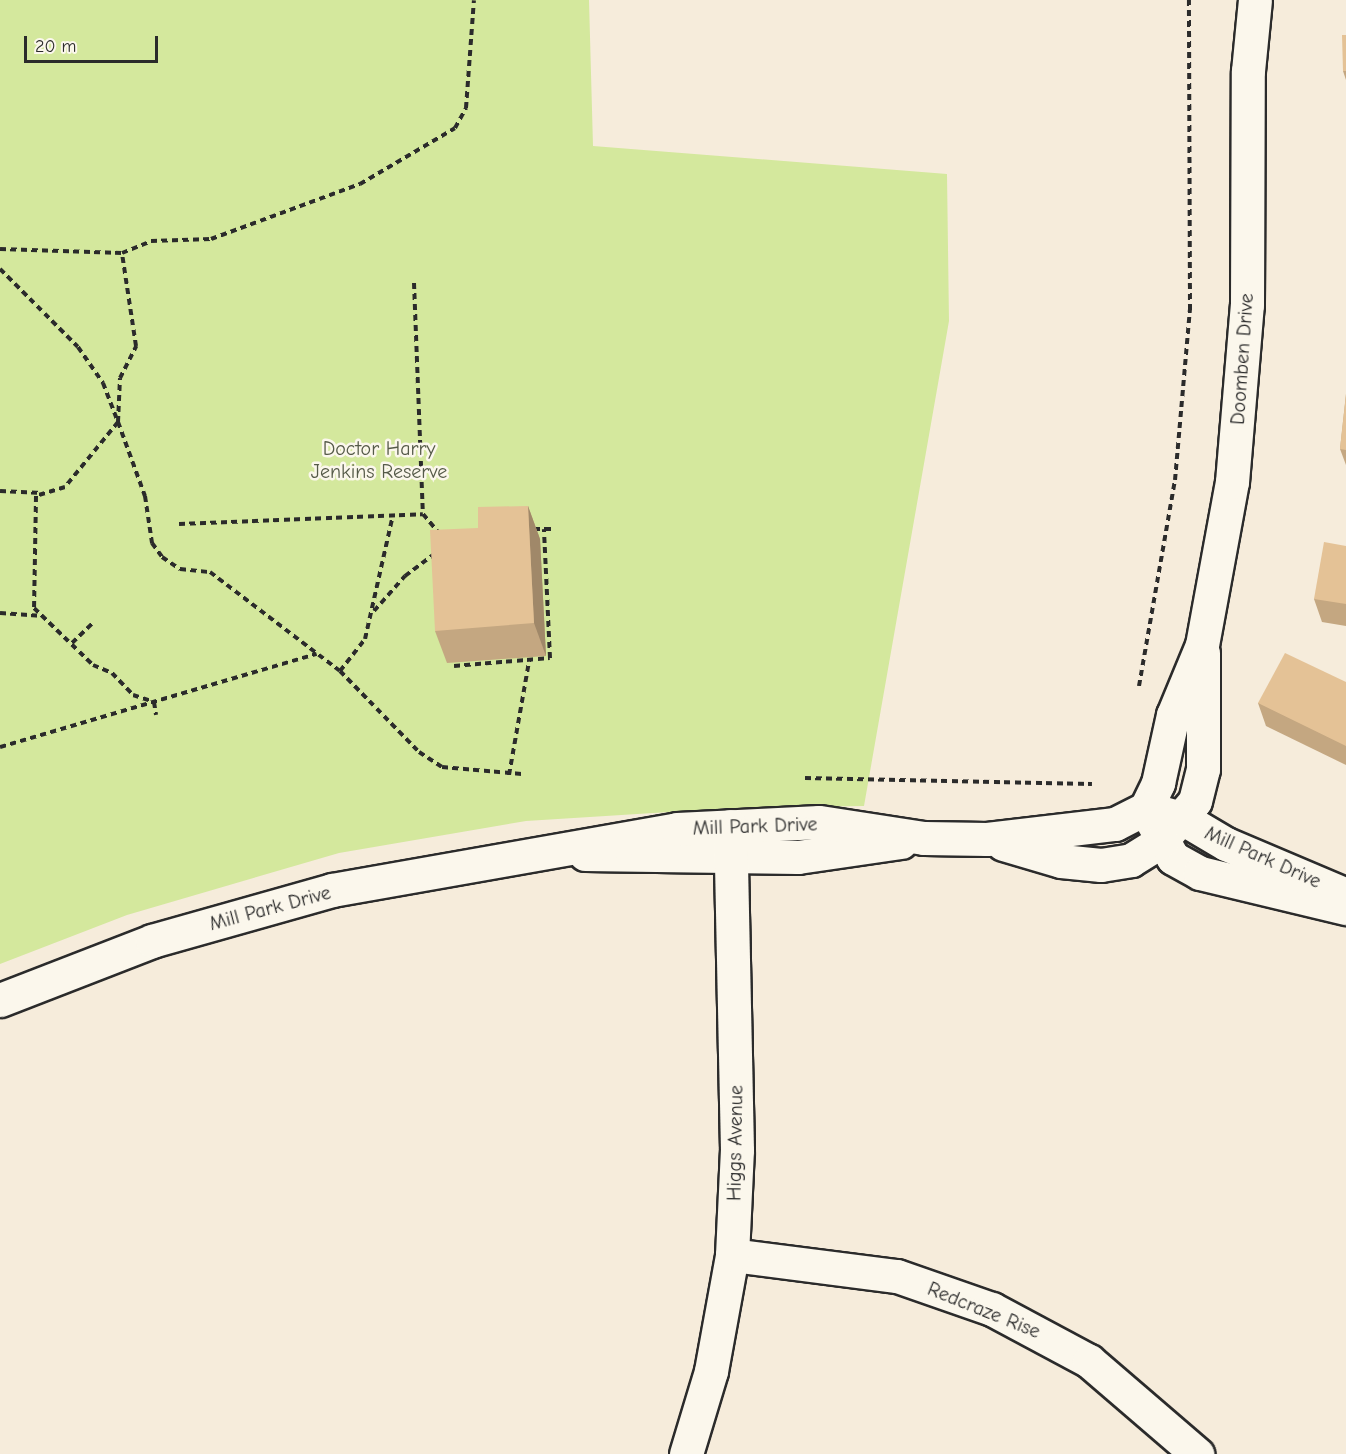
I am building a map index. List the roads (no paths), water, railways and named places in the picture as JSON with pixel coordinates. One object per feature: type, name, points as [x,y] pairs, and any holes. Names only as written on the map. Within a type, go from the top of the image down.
[{"type":"street","name":"Doomben Drive","points":[[1239,0],[1248,71]]},
{"type":"street","name":"Doomben Drive","points":[[1172,830],[1195,801],[1203,769],[1202,645],[1232,482],[1242,381],[1248,71],[1255,0]]},
{"type":"street","name":"Doomben Drive","points":[[1146,808],[1158,783],[1173,715],[1202,645]]},
{"type":"street","name":"Mill Park Drive","points":[[0,1000],[152,941],[255,911],[403,875],[550,852],[622,835],[730,826],[819,822],[924,838],[987,839],[1115,824],[1146,808],[1172,830],[1226,844],[1346,896]]},
{"type":"street","name":"Higgs Avenue","points":[[686,1454],[711,1371],[732,1255],[737,1150],[730,826]]},
{"type":"street","name":"Mill Park Drive","points":[[987,839],[1061,861],[1101,865],[1131,860],[1172,830]]},
{"type":"street","name":"Mill Park Drive","points":[[1172,830],[1173,858],[1200,873],[1346,908]]},
{"type":"street","name":"Mill Park Drive","points":[[550,852],[732,859],[798,857],[924,838]]},
{"type":"street","name":"Redcraze Rise","points":[[732,1255],[863,1269],[992,1309],[1089,1360],[1197,1454]]},
{"type":"park label","name":"Doctor Harry Jenkins Reserve","points":[[379,460]]}]
